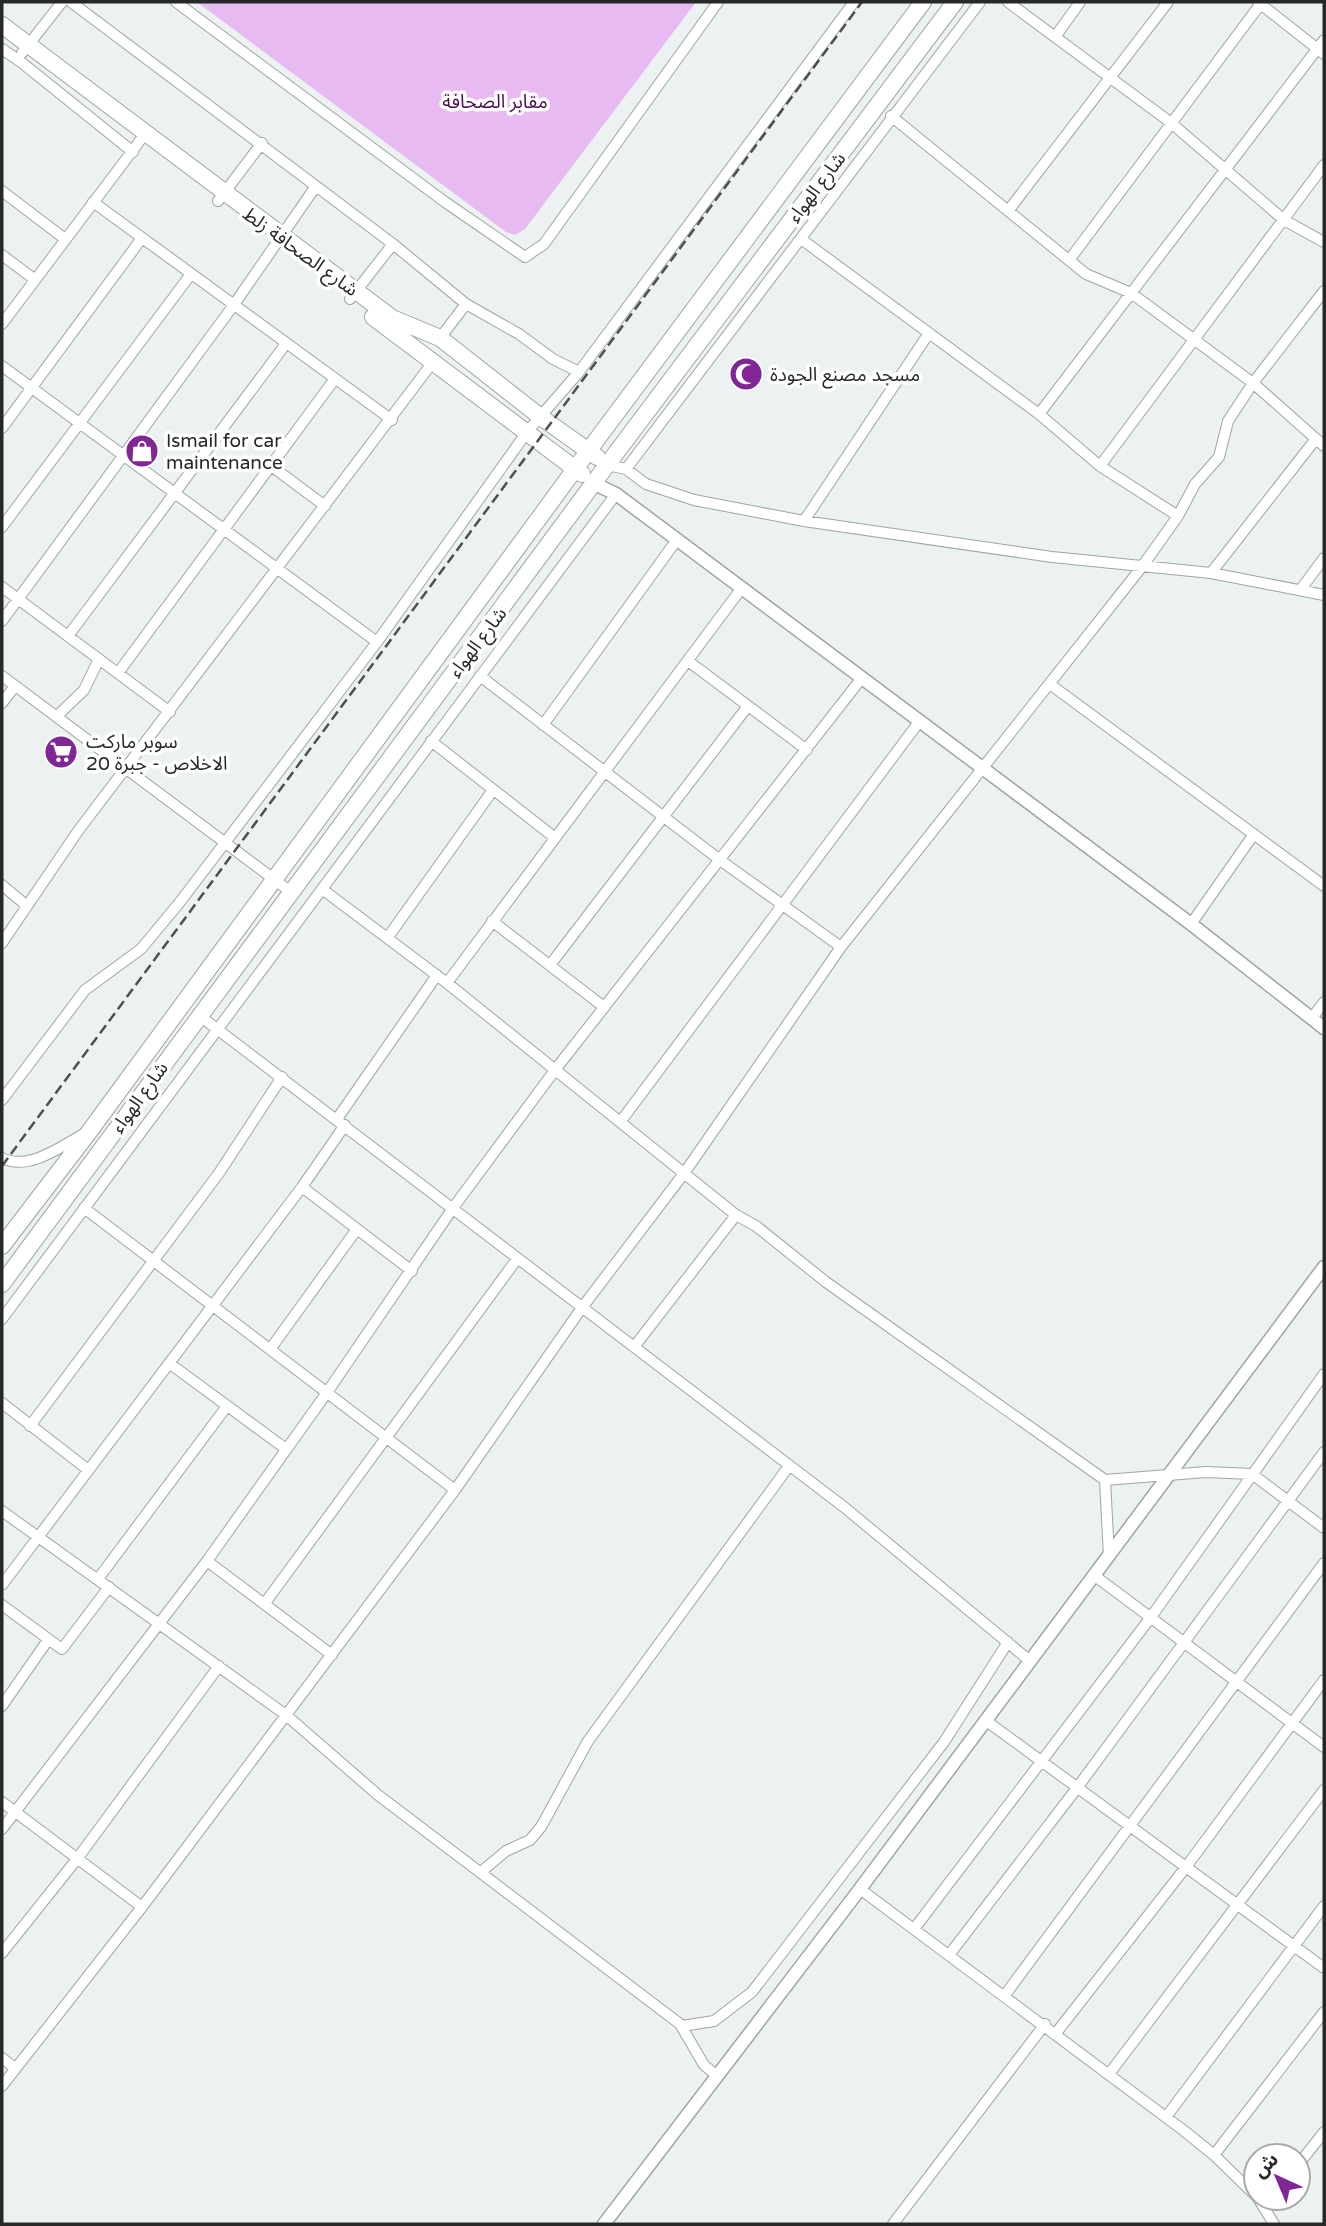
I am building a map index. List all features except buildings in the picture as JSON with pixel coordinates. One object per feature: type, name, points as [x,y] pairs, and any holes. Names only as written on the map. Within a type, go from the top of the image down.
[{"type":"highway","name":"شارع الهواء","points":[[2,1245],[7,1234],[89,1132],[589,450],[923,2]]},
{"type":"highway","name":"شارع الهواء","points":[[2,1284],[607,465],[956,2]]},
{"type":"highway","name":"شارع الصحافة زلط","points":[[2,25],[25,49],[139,142],[221,197],[353,295],[433,362],[595,484]]},
{"type":"highway","name":"شارع الصحافة زلط","points":[[2,37],[25,49]]},
{"type":"highway","name":"شارع الصحافة زلط","points":[[353,295],[391,318],[440,338],[607,465]]},
{"type":"street","points":[[25,49],[62,2]]},
{"type":"street","points":[[71,2],[262,144],[467,304],[519,334],[553,359],[579,372]]},
{"type":"street","points":[[176,2],[445,202],[525,257],[544,244],[718,2]]},
{"type":"street","points":[[2,1100],[85,990],[141,949],[226,843],[377,642],[527,432],[542,418],[579,372],[854,2]]},
{"type":"street","points":[[626,469],[980,2]]},
{"type":"street","points":[[1008,2],[1170,122],[1284,220],[1324,242]]},
{"type":"street","points":[[1055,37],[1080,2]]},
{"type":"street","points":[[1008,211],[1168,2]]},
{"type":"street","points":[[1070,259],[1260,2],[1321,52]]},
{"type":"street","points":[[1039,414],[1321,52],[1324,40]]},
{"type":"street","points":[[2,50],[139,142],[3,321]]},
{"type":"street","points":[[891,116],[1086,274],[1131,293],[1253,383],[1320,443],[1212,573]]},
{"type":"street","points":[[221,197],[262,144]]},
{"type":"street","points":[[1100,466],[1324,165]]},
{"type":"street","points":[[2,621],[233,306],[316,186]]},
{"type":"street","points":[[2,191],[65,239]]},
{"type":"street","points":[[812,193],[827,204]]},
{"type":"street","points":[[93,202],[285,345],[392,420]]},
{"type":"street","points":[[2,428],[142,238]]},
{"type":"street","points":[[801,239],[1039,414],[1100,466],[1178,516]]},
{"type":"street","points":[[353,295],[393,244]]},
{"type":"street","points":[[2,255],[34,279]]},
{"type":"street","points":[[2,527],[191,274]]},
{"type":"street","points":[[2,2086],[142,1907],[455,1490],[581,1309],[685,1172],[841,947],[1141,568],[1178,516],[1195,484],[1219,457],[1228,421],[1253,383],[1324,291]]},
{"type":"street","points":[[440,338],[467,304]]},
{"type":"street","points":[[804,521],[929,333]]},
{"type":"street","points":[[68,636],[285,345]]},
{"type":"street","points":[[2,943],[78,831],[392,420],[433,362]]},
{"type":"street","points":[[2,366],[377,642]]},
{"type":"street","points":[[118,673],[334,380]]},
{"type":"street","points":[[270,465],[325,506]]},
{"type":"street","points":[[607,465],[626,469],[646,484],[694,500],[804,521],[1141,568],[1212,573],[1324,594]]},
{"type":"street","points":[[595,484],[616,494],[1191,924],[1324,1028]]},
{"type":"street","points":[[2,1319],[616,494]]},
{"type":"street","points":[[543,725],[676,541]]},
{"type":"street","points":[[1301,589],[1324,558]]},
{"type":"street","points":[[2,587],[170,712]]},
{"type":"street","points":[[447,983],[741,589]]},
{"type":"street","points":[[57,716],[84,690],[99,659]]},
{"type":"street","points":[[688,662],[807,750]]},
{"type":"street","points":[[2,676],[291,892]]},
{"type":"street","points":[[480,676],[720,860],[841,947]]},
{"type":"street","points":[[2,1829],[206,1561],[412,1271],[453,1208],[555,1070],[861,679]]},
{"type":"street","points":[[1051,685],[1324,886]]},
{"type":"street","points":[[2,703],[15,686]]},
{"type":"street","points":[[550,965],[748,706]]},
{"type":"street","points":[[621,1121],[919,722]]},
{"type":"street","points":[[431,741],[554,837]]},
{"type":"street","points":[[388,937],[493,790]]},
{"type":"street","points":[[1191,924],[1254,834]]},
{"type":"street","points":[[2,885],[27,906]]},
{"type":"street","points":[[322,888],[437,975],[736,1215],[756,1226],[825,1282],[1105,1480],[1169,1474],[1252,1474],[1324,1528]]},
{"type":"street","points":[[492,921],[604,1007]]},
{"type":"street","points":[[2,1585],[302,1187],[437,975]]},
{"type":"street","points":[[1311,1018],[1324,1002]]},
{"type":"street","points":[[200,1016],[789,1466],[1030,1661]]},
{"type":"street","points":[[30,1426],[219,1173],[282,1077]]},
{"type":"street","points":[[2,1158],[33,1160],[89,1132]]},
{"type":"street","points":[[302,1187],[412,1271]]},
{"type":"street","points":[[84,1208],[455,1490]]},
{"type":"street","points":[[634,1347],[736,1215]]},
{"type":"street","points":[[271,1348],[357,1229]]},
{"type":"street","points":[[265,1603],[517,1259]]},
{"type":"street","points":[[604,2224],[860,1889],[1324,1267]]},
{"type":"street","points":[[169,1363],[286,1449]]},
{"type":"street","points":[[914,1929],[1151,1617],[1324,1374]]},
{"type":"street","points":[[2,1403],[87,1469]]},
{"type":"street","points":[[98,1579],[227,1406]]},
{"type":"street","points":[[948,1955],[1077,1788],[1324,1452]]},
{"type":"street","points":[[481,1871],[506,1851],[530,1839],[541,1827],[588,1741],[789,1466]]},
{"type":"street","points":[[1105,1480],[1109,1556]]},
{"type":"street","points":[[2,1511],[286,1715],[378,1795],[682,2026],[704,2065],[716,2076]]},
{"type":"street","points":[[206,1561],[332,1655]]},
{"type":"street","points":[[1005,1995],[1324,1563]]},
{"type":"street","points":[[1095,1576],[1324,1747]]},
{"type":"street","points":[[2,1605],[62,1649],[109,1587]]},
{"type":"street","points":[[2,1706],[48,1640]]},
{"type":"street","points":[[682,2026],[714,2021],[752,1992],[944,1742],[1008,1642]]},
{"type":"street","points":[[2,1953],[77,1859],[219,1666]]},
{"type":"street","points":[[1056,2033],[1186,1867],[1324,1679]]},
{"type":"street","points":[[985,1720],[1324,1968]]},
{"type":"street","points":[[1109,2074],[1324,1790]]},
{"type":"street","points":[[2,1802],[142,1907]]},
{"type":"street","points":[[860,1889],[1045,2024],[1214,2155],[1242,2180]]},
{"type":"street","points":[[1166,2117],[1324,1906]]},
{"type":"street","points":[[1214,2155],[1324,2012]]},
{"type":"street","points":[[893,2224],[1045,2024]]},
{"type":"street","points":[[2,2058],[15,2068]]},
{"type":"street","points":[[1312,2147],[1324,2132]]},
{"type":"green space","name":"مقابر الصحافة","points":[[197,2],[696,2],[525,229],[515,235],[506,232]]},
{"type":"railway","points":[[2,1166],[862,2]]},
{"type":"place","name":"مسجد مصنع الجودة","points":[[746,374]]},
{"type":"place","name":"Ismail for car maintenance","points":[[142,451]]},
{"type":"place","name":"سوبر ماركت الاخلاص - جبرة 20","points":[[61,752]]}]
